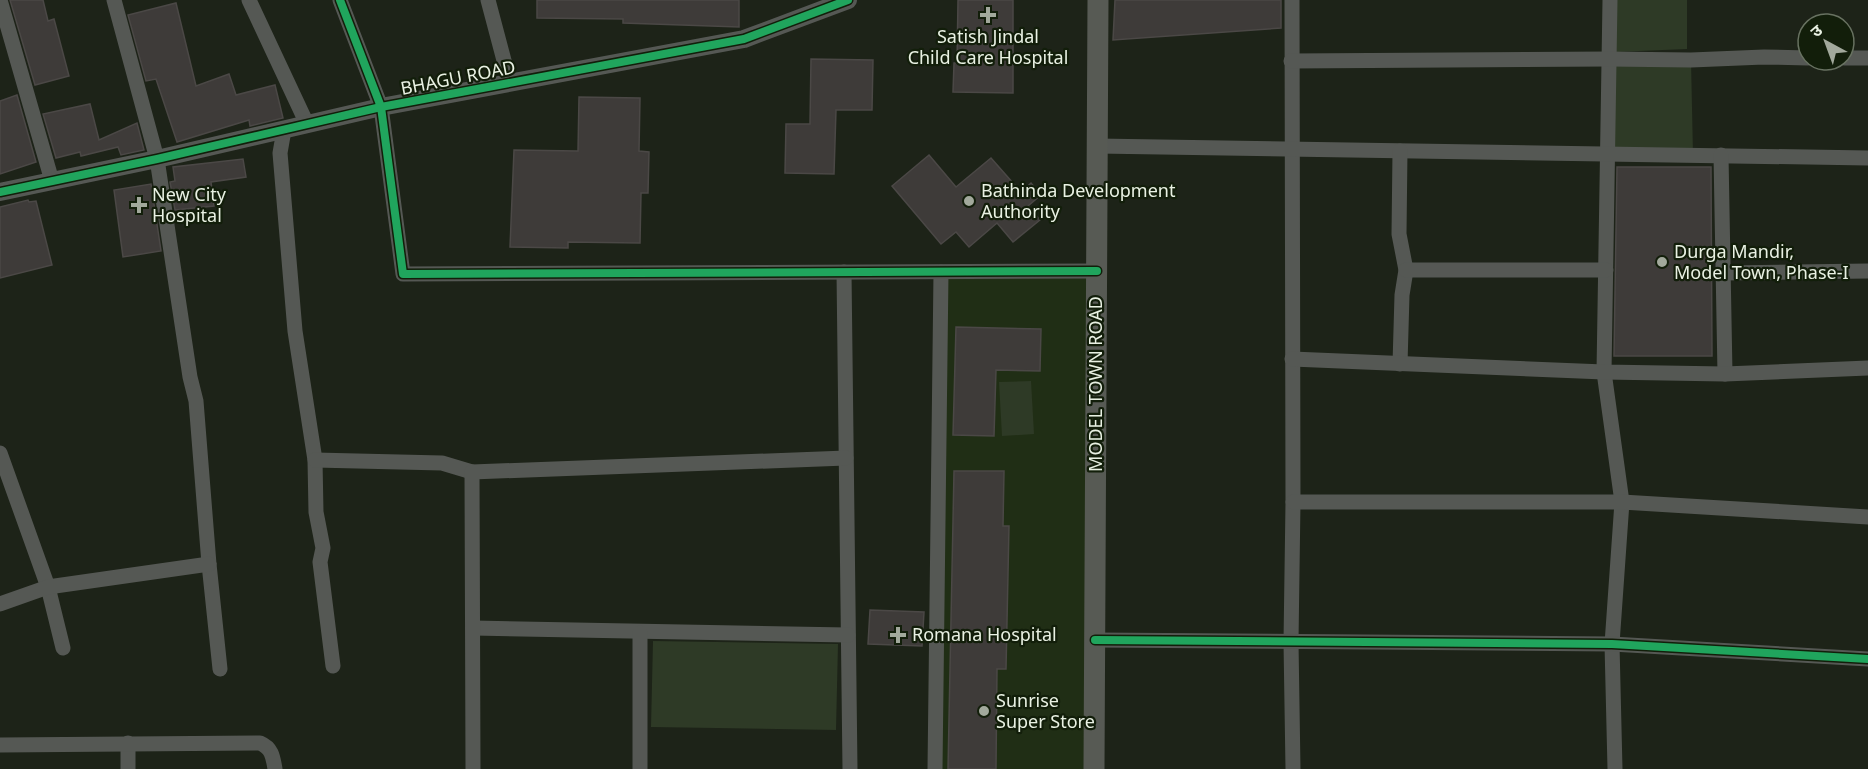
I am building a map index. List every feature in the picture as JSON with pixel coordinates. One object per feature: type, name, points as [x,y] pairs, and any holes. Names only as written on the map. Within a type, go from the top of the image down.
[{"type":"main road","name":"MODEL TOWN ROAD","points":[[1094,769],[1098,0]]},
{"type":"street","points":[[0,0],[52,181]]},
{"type":"street","points":[[114,0],[157,159],[190,377],[196,401],[220,669]]},
{"type":"street","points":[[249,0],[307,124]]},
{"type":"street","points":[[340,0],[381,107],[403,274],[1097,272]]},
{"type":"street","points":[[488,0],[510,83]]},
{"type":"street","points":[[1292,0],[1291,642],[1293,769]]},
{"type":"street","points":[[1610,0],[1604,372],[1622,502],[1612,644],[1615,769]]},
{"type":"street","name":"BHAGU ROAD","points":[[0,192],[157,159],[381,107],[744,39],[840,2]]},
{"type":"street","points":[[1292,61],[1796,58]]},
{"type":"street","points":[[284,129],[280,153],[295,331],[315,460],[316,512],[322,548],[320,562],[333,666]]},
{"type":"street","points":[[1097,146],[1868,158]]},
{"type":"street","points":[[1400,151],[1399,234],[1406,270],[1402,295],[1400,364]]},
{"type":"street","points":[[1721,155],[1725,374]]},
{"type":"street","points":[[1406,270],[1606,270]]},
{"type":"street","points":[[1723,273],[1868,271]]},
{"type":"street","points":[[844,272],[850,769]]},
{"type":"street","points":[[935,769],[941,272]]},
{"type":"street","points":[[1292,359],[1604,372],[1725,374],[1868,368]]},
{"type":"street","points":[[0,453],[48,587],[63,648]]},
{"type":"street","points":[[315,460],[442,463],[472,472],[846,458]]},
{"type":"street","points":[[472,472],[473,769]]},
{"type":"street","points":[[1293,502],[1622,502],[1868,517]]},
{"type":"street","points":[[0,604],[48,587],[209,564]]},
{"type":"street","points":[[473,628],[640,633],[848,635]]},
{"type":"street","points":[[640,633],[640,769]]},
{"type":"street","points":[[1095,640],[1612,644],[1868,659]]},
{"type":"street","points":[[128,743],[128,769]]},
{"type":"street","points":[[0,745],[260,743],[268,746],[272,754],[274,769]]},
{"type":"shaded area","points":[[1616,0],[1687,0],[1687,49],[1615,52]]},
{"type":"shaded area","points":[[1609,59],[1691,60],[1693,155],[1607,157]]},
{"type":"shaded area","points":[[1097,271],[1094,769],[935,769],[941,272]]},
{"type":"shaded area","points":[[1031,381],[1034,434],[1002,436],[999,382]]},
{"type":"shaded area","points":[[653,641],[838,644],[836,730],[651,727]]},
{"type":"building","points":[[10,0],[43,0],[48,21],[54,19],[69,76],[35,85]]},
{"type":"building","points":[[537,0],[739,0],[739,27],[623,23],[623,19],[537,18]]},
{"type":"building","points":[[958,0],[1013,0],[1013,93],[953,92],[954,63],[957,63]]},
{"type":"building","points":[[1115,0],[1281,0],[1281,28],[1113,40]]},
{"type":"building","points":[[176,3],[196,86],[229,74],[236,95],[275,85],[283,118],[250,126],[249,120],[177,142],[156,79],[146,81],[128,15]]},
{"type":"building","points":[[811,59],[873,60],[872,110],[836,110],[834,174],[785,173],[786,124],[810,124]]},
{"type":"building","points":[[17,95],[36,162],[0,174],[0,101]]},
{"type":"building","points":[[579,97],[640,98],[639,151],[649,152],[648,193],[641,193],[640,243],[568,242],[568,248],[510,247],[514,150],[578,151]]},
{"type":"building","points":[[90,104],[99,140],[137,123],[144,150],[121,155],[118,147],[81,156],[80,152],[56,158],[43,114]]},
{"type":"building","name":"Bathinda Development Authority","points":[[929,155],[956,187],[991,158],[1021,192],[1031,183],[1041,195],[1028,206],[1040,220],[1013,242],[997,223],[969,247],[956,232],[941,244],[892,186]]},
{"type":"building","points":[[243,159],[246,177],[211,182],[214,206],[175,210],[170,182],[175,181],[173,167]]},
{"type":"building","name":"Durga Mandir, Model Town, Phase-I","points":[[1617,167],[1711,167],[1712,356],[1614,356]]},
{"type":"building","points":[[151,184],[161,251],[123,257],[114,190]]},
{"type":"building","points":[[28,200],[29,202],[36,201],[52,265],[0,278],[0,207]]},
{"type":"building","points":[[956,327],[1041,329],[1040,371],[996,370],[994,436],[953,435]]},
{"type":"building","points":[[954,471],[1004,471],[1003,526],[1009,526],[1006,669],[997,669],[996,769],[948,769]]},
{"type":"building","points":[[870,610],[924,612],[922,646],[868,644]]},
{"type":"cycle path","points":[[340,0],[381,107],[403,274],[1097,271]]},
{"type":"cycle path","points":[[0,192],[157,159],[381,107],[744,39],[848,0]]},
{"type":"cycle path","points":[[1095,640],[1612,644],[1868,659]]},
{"type":"place","name":"Satish Jindal Child Care Hospital","points":[[988,15]]},
{"type":"place","name":"Bathinda Development Authority","points":[[969,201]]},
{"type":"place","name":"New City Hospital","points":[[139,205]]},
{"type":"place","name":"Durga Mandir, Model Town, Phase-I","points":[[1662,262]]},
{"type":"place","name":"Romana Hospital","points":[[898,635]]},
{"type":"place","name":"Sunrise Super Store","points":[[984,711]]}]
